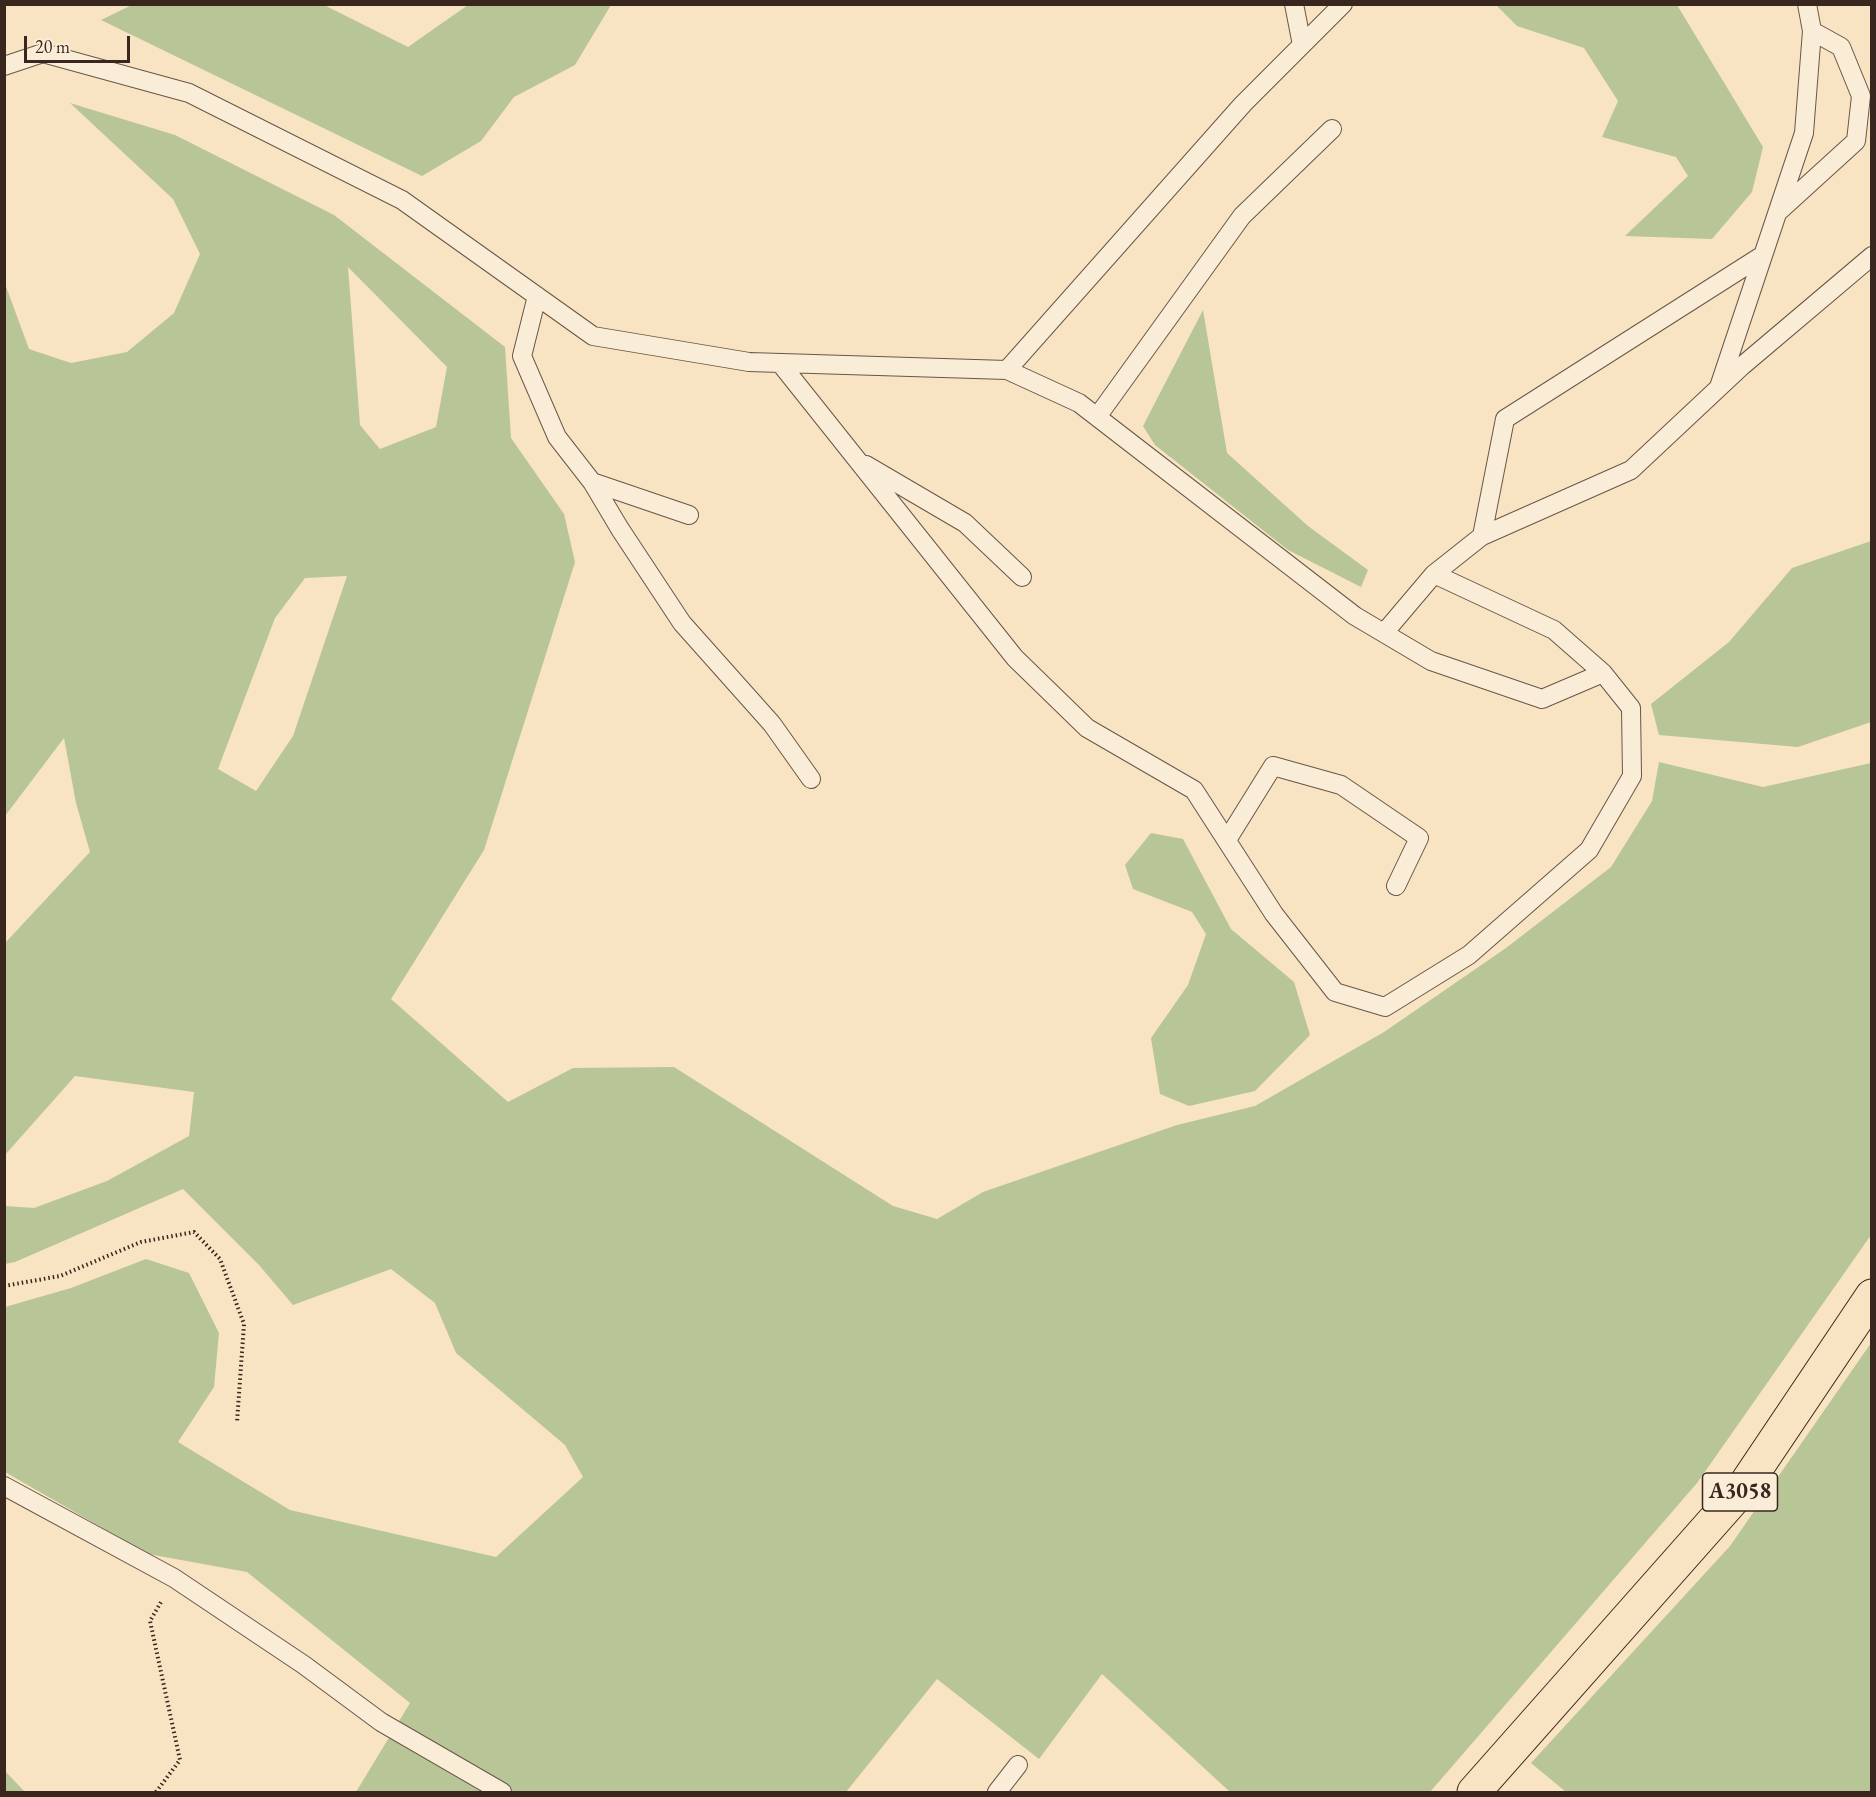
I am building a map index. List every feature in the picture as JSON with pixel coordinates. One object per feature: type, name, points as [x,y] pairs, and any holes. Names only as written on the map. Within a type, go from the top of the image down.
[{"type":"main road","name":"A3058","points":[[1474,1792],[1743,1488],[1872,1296]]},
{"type":"lane","points":[[1294,4],[1302,45]]},
{"type":"lane","points":[[1007,370],[1243,104],[1343,4]]},
{"type":"lane","points":[[1719,387],[1804,134],[1812,31],[1807,4]]},
{"type":"lane","points":[[1778,212],[1856,141],[1861,96],[1841,47],[1812,31]]},
{"type":"lane","points":[[4,66],[43,53],[189,93],[402,200],[593,336],[749,362],[1007,370],[1079,403],[1355,616],[1431,661],[1542,699],[1603,673]]},
{"type":"lane","points":[[1097,417],[1242,216],[1332,129]]},
{"type":"lane","points":[[1482,536],[1505,419],[1763,255]]},
{"type":"lane","points":[[1383,633],[1434,574],[1482,536],[1631,470],[1719,387],[1872,256]]},
{"type":"lane","points":[[537,296],[522,356],[556,437],[592,482],[682,623],[772,724],[811,779]]},
{"type":"lane","points":[[780,363],[1015,658],[1087,728],[1194,790],[1274,914],[1335,992],[1385,1007],[1469,955],[1589,849],[1632,776],[1632,708],[1603,673],[1554,630],[1434,574]]},
{"type":"lane","points":[[857,460],[965,523],[1023,577]]},
{"type":"lane","points":[[592,482],[689,515]]},
{"type":"lane","points":[[1227,840],[1273,766],[1341,785],[1419,838],[1396,886]]},
{"type":"lane","points":[[4,1486],[174,1578],[304,1665],[381,1722],[502,1792]]},
{"type":"lane","points":[[997,1792],[1018,1765]]},
{"type":"path","points":[[4,1286],[60,1276],[141,1242],[194,1232],[220,1259],[244,1324],[237,1422]]},
{"type":"path","points":[[156,1792],[180,1760],[150,1621],[174,1578]]},
{"type":"green space","points":[[134,4],[324,5],[408,47],[468,5],[611,5],[575,65],[514,97],[481,141],[422,176],[101,20]]},
{"type":"green space","points":[[1496,5],[1677,5],[1763,147],[1752,192],[1712,239],[1625,236],[1688,176],[1676,157],[1602,137],[1618,101],[1584,48],[1517,26]]},
{"type":"green space","points":[[70,103],[175,135],[334,215],[505,347],[511,438],[564,514],[575,562],[484,850],[391,999],[508,1102],[573,1068],[674,1067],[893,1206],[937,1219],[983,1192],[1177,1125],[1255,1106],[1384,1032],[1506,948],[1611,867],[1652,801],[1659,762],[1763,787],[1871,763],[1871,1235],[1697,1483],[1430,1792],[1230,1792],[1102,1674],[1039,1759],[937,1679],[846,1792],[356,1792],[410,1703],[247,1572],[148,1554],[5,1472],[5,1307],[71,1288],[146,1259],[189,1273],[219,1333],[214,1387],[178,1442],[290,1510],[496,1557],[583,1477],[565,1445],[456,1353],[435,1303],[391,1269],[293,1305],[259,1265],[183,1189],[15,1262],[5,1264],[5,1206],[34,1208],[107,1181],[189,1136],[194,1092],[75,1076],[5,1155],[5,943],[90,852],[76,803],[64,738],[5,816],[4,281],[29,349],[71,363],[127,352],[174,313],[200,254],[173,199]],"holes":[[[348,267],[447,367],[436,427],[380,449],[360,425]],[[347,576],[293,736],[256,791],[218,769],[275,618],[305,578]]]},
{"type":"green space","points":[[1203,310],[1227,453],[1308,526],[1368,570],[1361,587],[1288,550],[1155,445],[1143,426]]},
{"type":"green space","points":[[1871,541],[1871,722],[1798,747],[1659,735],[1651,704],[1729,642],[1792,568]]},
{"type":"green space","points":[[1151,833],[1183,839],[1231,929],[1294,982],[1310,1035],[1255,1091],[1189,1106],[1160,1094],[1151,1038],[1188,985],[1206,934],[1192,912],[1133,889],[1125,865]]},
{"type":"green space","points":[[1871,1343],[1871,1792],[1566,1792],[1531,1763],[1730,1546]]},
{"type":"green space","points":[[5,1771],[25,1792],[5,1792]]}]
